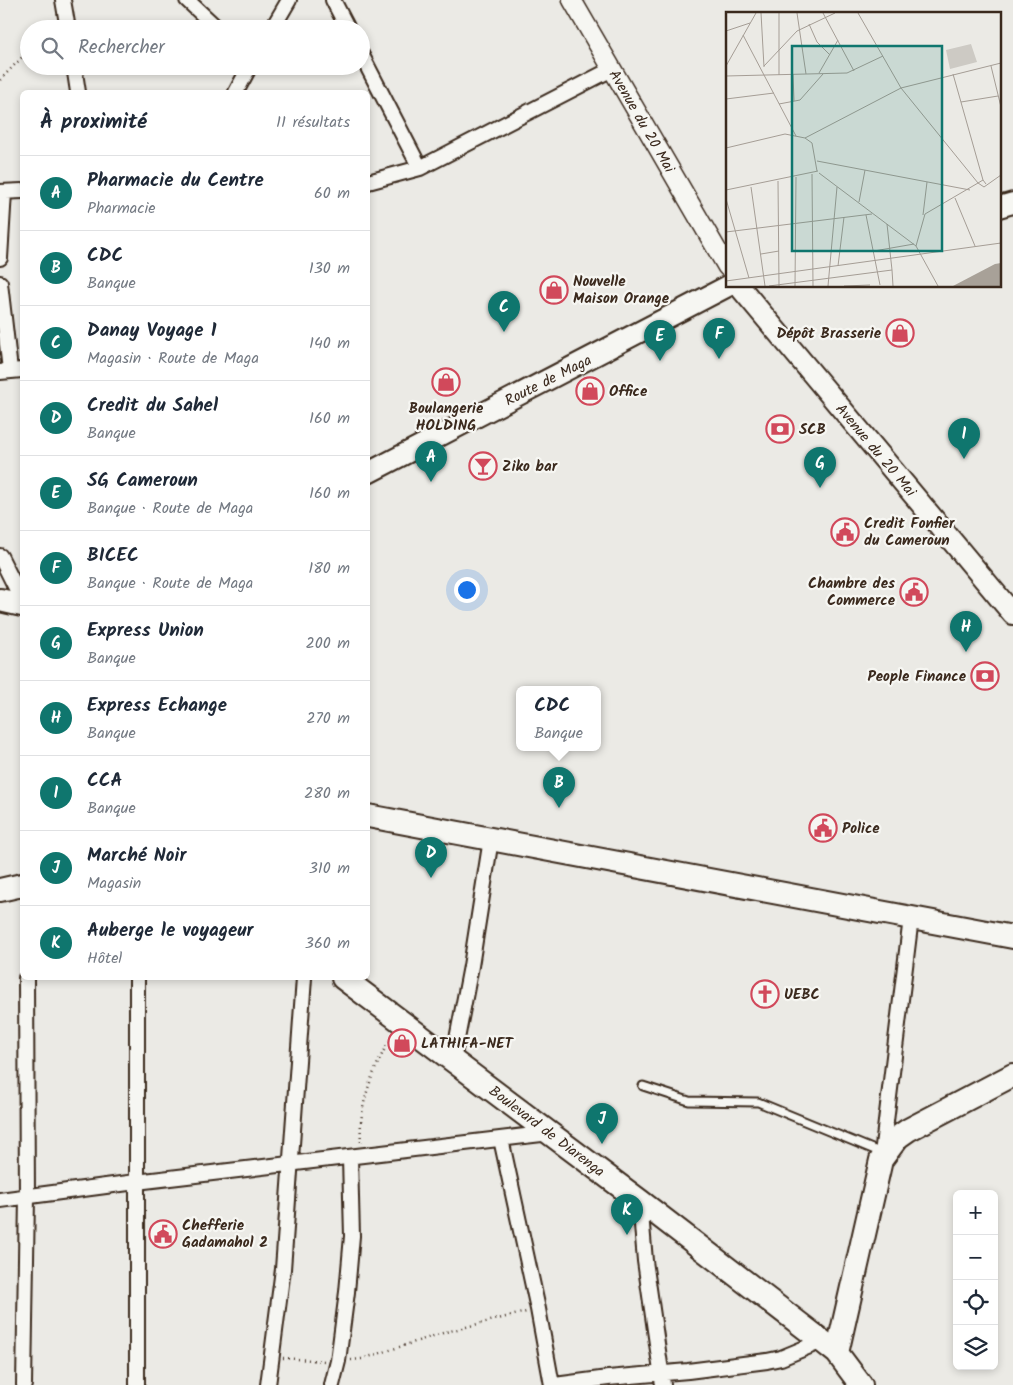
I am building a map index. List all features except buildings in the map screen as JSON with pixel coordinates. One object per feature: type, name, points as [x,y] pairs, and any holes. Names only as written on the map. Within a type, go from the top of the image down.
[{"type":"main road","points":[[1000,207],[1013,203]]},
{"type":"main road","name":"Route de Maga","points":[[370,472],[726,287]]},
{"type":"main road","name":"Avenue du 20 Mai","points":[[741,288],[1013,614]]},
{"type":"main road","points":[[0,600],[20,604]]},
{"type":"main road","points":[[370,816],[1013,937]]},
{"type":"main road","points":[[0,890],[20,885]]},
{"type":"main road","name":"Boulevard de Diarenga","points":[[345,980],[640,1201],[829,1347],[861,1385]]},
{"type":"main road","points":[[829,1347],[882,1156],[898,1137],[908,1130],[1013,1075]]},
{"type":"street","points":[[63,0],[66,20]]},
{"type":"street","points":[[187,0],[208,20]]},
{"type":"street","points":[[277,20],[289,0]]},
{"type":"street","points":[[333,0],[343,20]]},
{"type":"street","name":"Avenue du 20 Mai","points":[[572,0],[726,266]]},
{"type":"street","points":[[370,181],[420,168],[612,68]]},
{"type":"street","points":[[370,71],[420,168]]},
{"type":"street","points":[[75,75],[78,90]]},
{"type":"street","points":[[237,90],[245,75]]},
{"type":"street","points":[[0,258],[2,192],[20,191]]},
{"type":"street","points":[[0,283],[11,371]]},
{"type":"street","points":[[0,556],[20,596]]},
{"type":"street","points":[[453,1060],[471,966],[491,839]]},
{"type":"street","points":[[882,1156],[911,918]]},
{"type":"street","points":[[24,1385],[27,1197],[26,980]]},
{"type":"street","points":[[137,980],[137,1385]]},
{"type":"street","points":[[268,1385],[283,1269],[304,980]]},
{"type":"street","points":[[0,1200],[136,1182],[550,1134]]},
{"type":"street","points":[[501,1139],[553,1385],[608,1378],[663,1379],[775,1360],[829,1347]]},
{"type":"street","points":[[332,1385],[338,1362],[347,1292],[356,1157]]},
{"type":"street","points":[[640,1201],[645,1260],[663,1379]]},
{"type":"lane","points":[[643,1086],[689,1101],[758,1102],[882,1156]]},
{"type":"path","points":[[0,80],[20,59]]},
{"type":"path","points":[[356,1157],[360,1118],[369,1086],[379,1058],[400,1021]]},
{"type":"path","points":[[272,1357],[338,1362],[362,1359],[446,1332],[538,1309]]},
{"type":"place","name":"Nouvelle Maison Orange","points":[[554,290]]},
{"type":"place","name":"Danay Voyage 1","points":[[504,332]]},
{"type":"place","name":"Dépôt Brasserie","points":[[900,333]]},
{"type":"place","name":"BICEC","points":[[719,359]]},
{"type":"place","name":"SG Cameroun","points":[[660,361]]},
{"type":"place","name":"Boulangerie HOLDING","points":[[446,382]]},
{"type":"place","name":"Office","points":[[590,391]]},
{"type":"place","name":"SCB","points":[[780,429]]},
{"type":"place","name":"CCA","points":[[964,459]]},
{"type":"place","name":"Ziko bar","points":[[483,466]]},
{"type":"place","name":"Pharmacie du Centre","points":[[431,482]]},
{"type":"place","name":"Express Union","points":[[820,488]]},
{"type":"place","name":"Credit Fonfier du Cameroun","points":[[845,532]]},
{"type":"place","name":"Chambre des Commerce","points":[[914,592]]},
{"type":"place","name":"Express Echange","points":[[966,652]]},
{"type":"place","name":"People Finance","points":[[985,676]]},
{"type":"place","name":"CDC","points":[[559,808]]},
{"type":"place","name":"Police","points":[[823,828]]},
{"type":"place","name":"Credit du Sahel","points":[[431,878]]},
{"type":"place","name":"UEBC","points":[[765,994]]},
{"type":"place","name":"LATHIFA-NET","points":[[402,1043]]},
{"type":"place","name":"Marché Noir","points":[[602,1144]]},
{"type":"place","name":"Chefferie Gadamahol 2","points":[[163,1234]]},
{"type":"place","name":"Auberge le voyageur","points":[[627,1235]]}]
